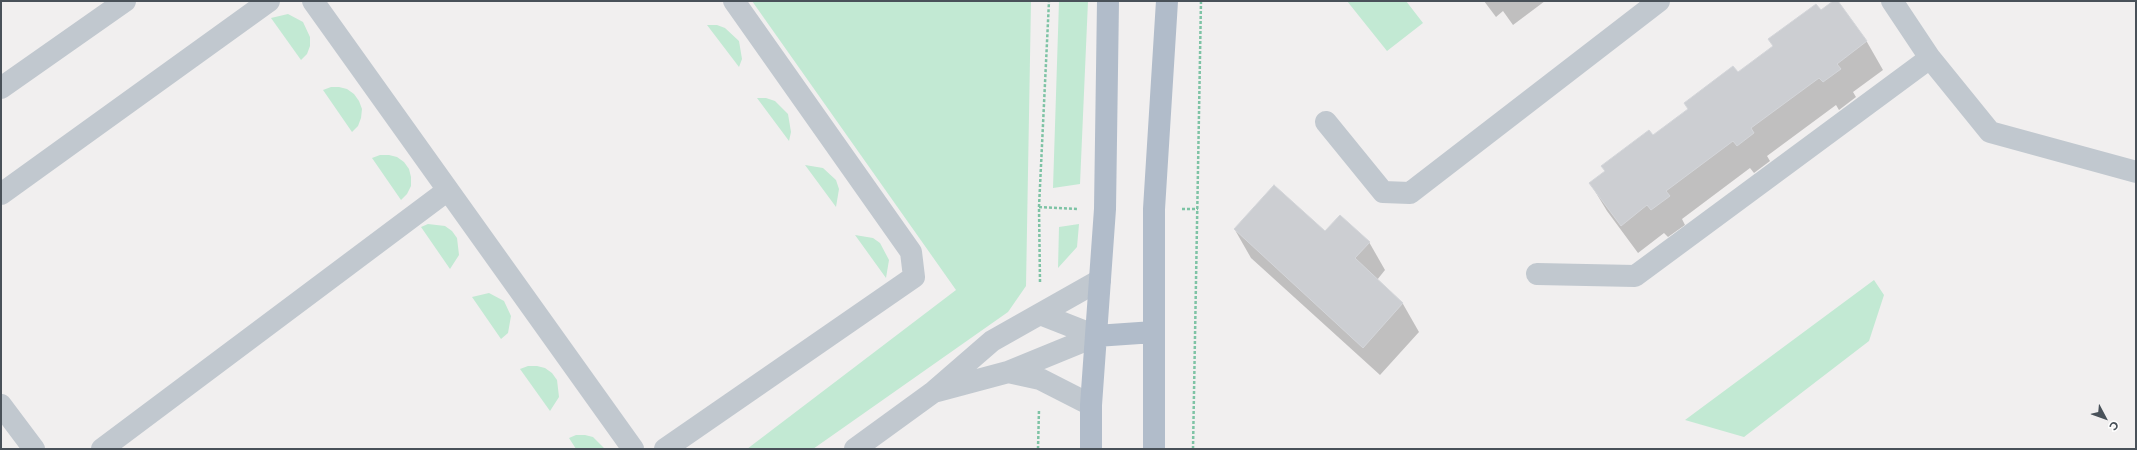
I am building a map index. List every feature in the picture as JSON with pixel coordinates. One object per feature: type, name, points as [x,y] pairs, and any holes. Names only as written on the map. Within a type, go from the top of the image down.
[{"type":"main road","points":[[1091,449],[1091,405],[1105,209],[1108,1]]},
{"type":"main road","points":[[1154,449],[1154,209],[1167,1]]},
{"type":"main road","points":[[1096,336],[1154,332]]},
{"type":"lane","points":[[1,88],[126,1]]},
{"type":"lane","points":[[1,194],[269,1]]},
{"type":"lane","points":[[313,1],[633,449]]},
{"type":"lane","points":[[665,449],[914,277],[911,252],[734,1]]},
{"type":"lane","points":[[1326,122],[1383,192],[1410,192],[1659,1]]},
{"type":"lane","points":[[1892,1],[1930,58],[1990,132],[2136,172]]},
{"type":"lane","points":[[1537,274],[1635,276],[1930,58]]},
{"type":"lane","points":[[102,449],[448,190]]},
{"type":"lane","points":[[855,449],[932,392],[992,341],[1100,280]]},
{"type":"lane","points":[[1040,314],[1096,336]]},
{"type":"lane","points":[[932,392],[1008,372],[1096,336]]},
{"type":"lane","points":[[1008,372],[1040,379],[1091,405]]},
{"type":"lane","points":[[1,405],[34,449]]},
{"type":"path","points":[[1040,314],[1039,207],[1049,1]]},
{"type":"path","points":[[1193,449],[1201,1]]},
{"type":"path","points":[[1039,207],[1079,209]]},
{"type":"path","points":[[1180,209],[1198,209]]},
{"type":"path","points":[[1038,449],[1040,379]]},
{"type":"green space","points":[[752,1],[1031,1],[1026,286],[1008,312],[813,449],[747,449],[956,290]]},
{"type":"green space","points":[[1059,1],[1088,1],[1080,184],[1053,188]]},
{"type":"green space","points":[[1347,1],[1406,1],[1423,23],[1387,51]]},
{"type":"green space","points":[[288,14],[303,22],[310,37],[310,46],[307,54],[301,60],[271,18]]},
{"type":"green space","points":[[707,25],[717,25],[725,28],[739,41],[742,59],[739,67]]},
{"type":"green space","points":[[331,87],[347,89],[354,94],[359,101],[362,109],[361,118],[358,126],[352,132],[323,90]]},
{"type":"green space","points":[[757,98],[766,98],[775,101],[788,114],[791,132],[789,141]]},
{"type":"green space","points":[[380,155],[397,157],[404,162],[409,169],[411,186],[407,194],[401,200],[372,158]]},
{"type":"green space","points":[[805,165],[823,168],[836,180],[839,189],[836,207]]},
{"type":"green space","points":[[428,224],[445,226],[452,231],[457,238],[459,255],[450,269],[421,227]]},
{"type":"green space","points":[[1079,224],[1077,247],[1058,268],[1059,227]]},
{"type":"green space","points":[[855,235],[873,238],[880,243],[889,260],[886,278]]},
{"type":"green space","points":[[1874,280],[1884,295],[1869,341],[1744,437],[1685,420]]},
{"type":"green space","points":[[489,293],[504,301],[511,316],[508,333],[501,339],[472,297]]},
{"type":"green space","points":[[528,366],[545,368],[552,373],[557,380],[559,397],[550,411],[520,369]]},
{"type":"green space","points":[[576,435],[593,437],[605,449],[576,449],[569,438]]},
{"type":"building","points":[[1833,1],[1838,1],[1867,41],[1837,64],[1841,69],[1823,82],[1819,78],[1751,128],[1754,133],[1737,146],[1733,141],[1666,191],[1670,196],[1651,210],[1647,205],[1621,226],[1589,183],[1605,171],[1601,166],[1649,130],[1653,135],[1688,109],[1684,103],[1733,66],[1738,72],[1773,46],[1768,39],[1816,4],[1821,10]]},
{"type":"building","points":[[1274,185],[1325,231],[1340,215],[1370,242],[1355,258],[1403,303],[1363,348],[1234,229]]}]
